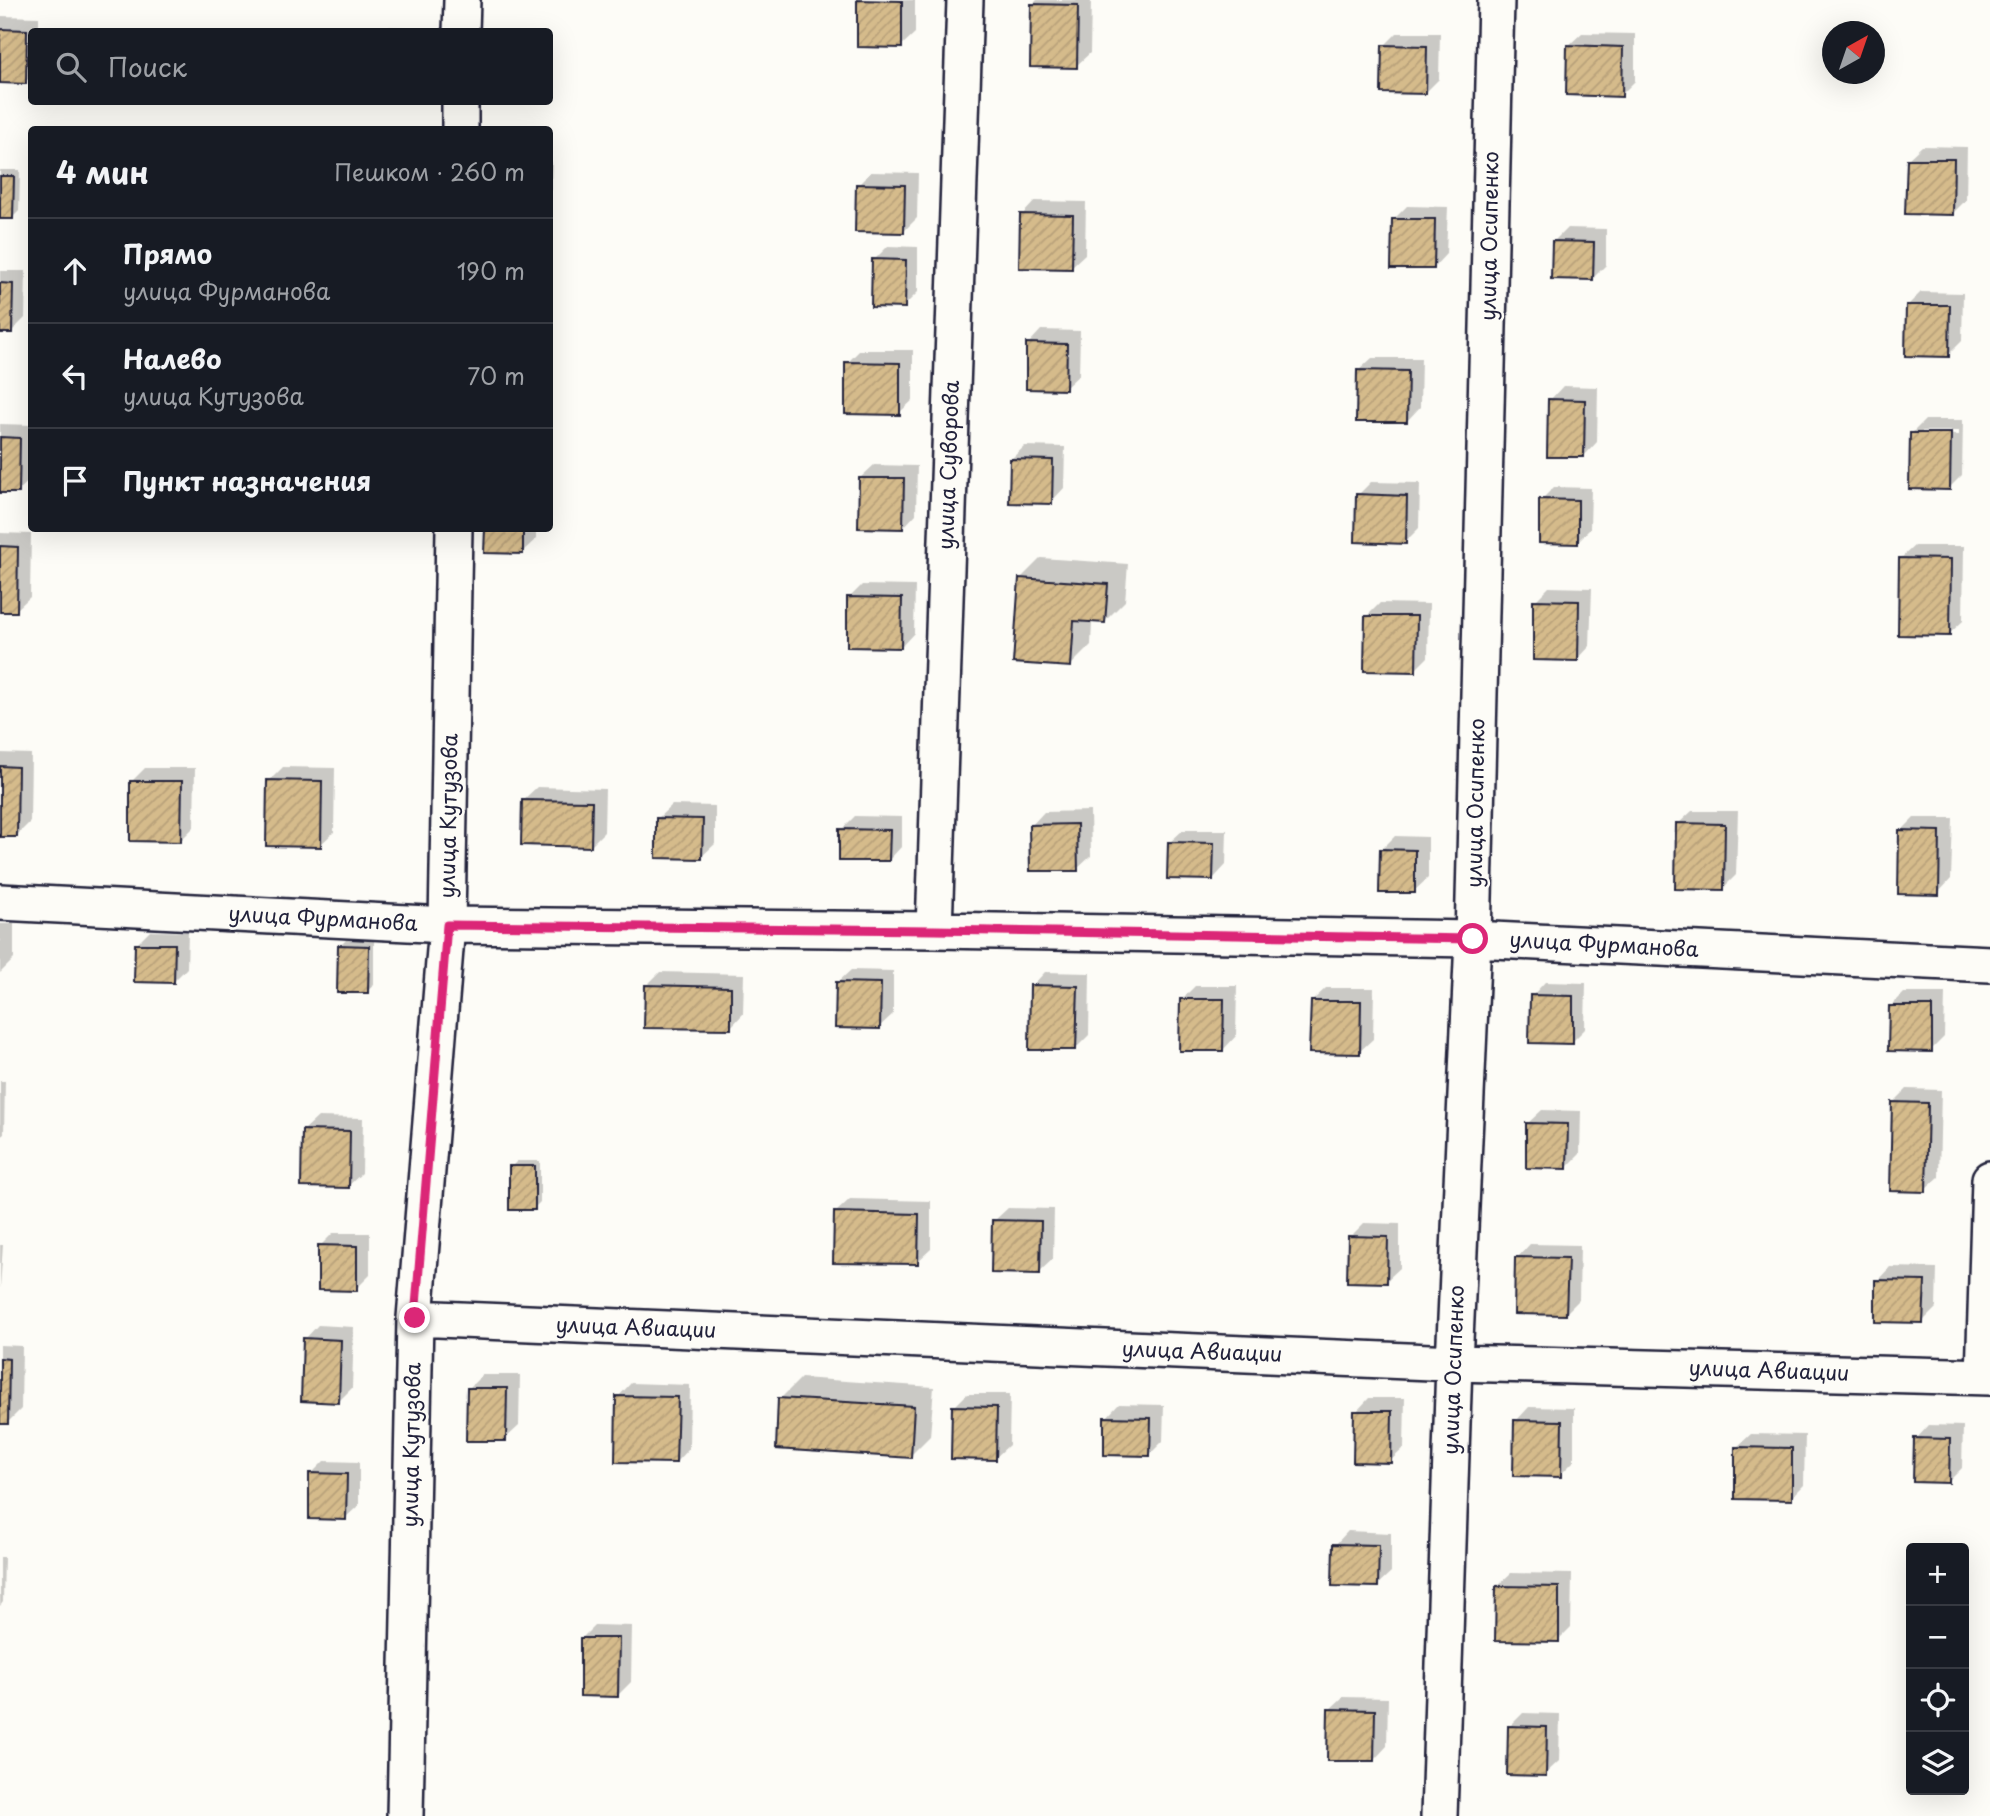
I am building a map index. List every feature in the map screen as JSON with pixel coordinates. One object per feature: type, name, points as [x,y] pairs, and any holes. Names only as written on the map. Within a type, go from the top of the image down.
[{"type":"street","points":[[461,28],[462,0]]},
{"type":"street","name":"улица Суворова","points":[[934,930],[965,0]]},
{"type":"street","name":"улица Осипенко","points":[[1439,1816],[1454,1363],[1473,939],[1496,0]]},
{"type":"street","points":[[460,105],[460,126]]},
{"type":"street","name":"улица Кутузова","points":[[405,1816],[415,1318],[447,925],[454,532]]},
{"type":"street","name":"улица Фурманова","points":[[0,902],[447,925],[1473,939],[1990,964]]},
{"type":"street","points":[[1987,1377],[1990,1178]]},
{"type":"street","name":"улица Авиации","points":[[415,1318],[1454,1363],[1987,1377]]},
{"type":"building","points":[[857,0],[902,1],[902,48],[857,47]]},
{"type":"building","points":[[1031,4],[1078,5],[1077,68],[1030,67]]},
{"type":"building","points":[[0,29],[27,30],[26,84],[0,83]]},
{"type":"building","points":[[1382,45],[1427,46],[1426,94],[1381,93]]},
{"type":"building","points":[[1567,45],[1623,47],[1622,97],[1566,95]]},
{"type":"building","points":[[1907,159],[1954,159],[1953,215],[1905,214]]},
{"type":"building","points":[[0,176],[14,176],[13,219],[0,219]]},
{"type":"building","points":[[856,184],[905,185],[904,233],[855,232]]},
{"type":"building","points":[[1020,214],[1073,215],[1072,269],[1019,268]]},
{"type":"building","points":[[1392,219],[1435,219],[1434,269],[1391,269]]},
{"type":"building","points":[[1552,241],[1594,242],[1593,280],[1551,279]]},
{"type":"building","points":[[872,259],[906,260],[905,308],[871,307]]},
{"type":"building","points":[[0,283],[13,284],[12,333],[0,333]]},
{"type":"building","points":[[1906,305],[1950,305],[1949,357],[1905,356]]},
{"type":"building","points":[[1026,343],[1067,344],[1066,390],[1026,389]]},
{"type":"building","points":[[845,362],[900,363],[900,415],[845,414]]},
{"type":"building","points":[[1357,370],[1408,371],[1407,422],[1356,422]]},
{"type":"building","points":[[1548,399],[1585,400],[1584,457],[1547,457]]},
{"type":"building","points":[[1910,433],[1951,433],[1950,490],[1909,489]]},
{"type":"building","points":[[0,437],[20,438],[19,493],[0,493]]},
{"type":"building","points":[[1010,459],[1053,460],[1052,504],[1009,503]]},
{"type":"building","points":[[859,478],[904,478],[903,529],[858,528]]},
{"type":"building","points":[[1356,494],[1407,496],[1406,544],[1355,542]]},
{"type":"building","points":[[1539,499],[1578,500],[1578,544],[1539,543]]},
{"type":"building","points":[[485,532],[523,532],[523,554],[484,553]]},
{"type":"building","points":[[0,546],[18,547],[17,612],[0,612]]},
{"type":"building","points":[[1899,558],[1951,559],[1950,636],[1898,635]]},
{"type":"building","points":[[1019,578],[1108,584],[1105,623],[1074,621],[1071,667],[1013,663]]},
{"type":"building","points":[[847,597],[902,598],[901,648],[847,647]]},
{"type":"building","points":[[1533,600],[1579,601],[1578,661],[1533,660]]},
{"type":"building","points":[[1365,616],[1417,616],[1416,672],[1364,671]]},
{"type":"building","points":[[0,766],[18,767],[17,837],[0,837]]},
{"type":"building","points":[[267,780],[322,781],[321,847],[266,846]]},
{"type":"building","points":[[130,781],[182,781],[181,842],[130,841]]},
{"type":"building","points":[[522,800],[592,801],[591,847],[521,845]]},
{"type":"building","points":[[656,818],[703,819],[702,859],[656,858]]},
{"type":"building","points":[[1676,823],[1725,824],[1724,890],[1675,889]]},
{"type":"building","points":[[1077,824],[1078,871],[1030,871],[1029,825]]},
{"type":"building","points":[[839,829],[890,830],[889,861],[839,861]]},
{"type":"building","points":[[1899,830],[1940,831],[1939,895],[1898,894]]},
{"type":"building","points":[[1168,842],[1214,843],[1213,880],[1167,879]]},
{"type":"building","points":[[1380,849],[1415,850],[1415,893],[1379,893]]},
{"type":"building","points":[[135,944],[175,944],[174,983],[134,982]]},
{"type":"building","points":[[338,945],[369,946],[368,993],[337,993]]},
{"type":"building","points":[[836,982],[881,983],[880,1029],[835,1028]]},
{"type":"building","points":[[645,985],[731,987],[731,1029],[644,1028]]},
{"type":"building","points":[[1030,985],[1078,986],[1076,1050],[1029,1050]]},
{"type":"building","points":[[1530,995],[1573,996],[1573,1044],[1529,1043]]},
{"type":"building","points":[[1180,999],[1224,999],[1223,1051],[1179,1051]]},
{"type":"building","points":[[1311,1001],[1361,1001],[1360,1054],[1309,1053]]},
{"type":"building","points":[[1889,1006],[1932,1006],[1932,1052],[1888,1051]]},
{"type":"building","points":[[1892,1102],[1928,1103],[1926,1192],[1890,1191]]},
{"type":"building","points":[[1526,1123],[1568,1124],[1567,1169],[1526,1168]]},
{"type":"building","points":[[302,1130],[350,1131],[349,1188],[301,1187]]},
{"type":"building","points":[[509,1166],[535,1166],[535,1210],[509,1210]]},
{"type":"building","points":[[834,1212],[919,1214],[918,1264],[833,1263]]},
{"type":"building","points":[[992,1220],[1041,1221],[1040,1274],[991,1273]]},
{"type":"building","points":[[1348,1236],[1388,1237],[1387,1283],[1347,1282]]},
{"type":"building","points":[[318,1245],[357,1246],[357,1291],[318,1290]]},
{"type":"building","points":[[1515,1257],[1568,1258],[1566,1315],[1514,1314]]},
{"type":"building","points":[[1875,1280],[1925,1281],[1923,1323],[1875,1322]]},
{"type":"building","points":[[303,1338],[341,1340],[339,1403],[301,1401]]},
{"type":"building","points":[[0,1358],[9,1359],[8,1424],[0,1424]]},
{"type":"building","points":[[467,1388],[507,1388],[506,1441],[466,1441]]},
{"type":"building","points":[[616,1396],[678,1397],[676,1463],[615,1462]]},
{"type":"building","points":[[778,1398],[914,1406],[911,1458],[776,1449]]},
{"type":"building","points":[[952,1406],[997,1407],[996,1460],[951,1459]]},
{"type":"building","points":[[1354,1411],[1392,1411],[1391,1463],[1353,1462]]},
{"type":"building","points":[[1104,1417],[1151,1418],[1150,1456],[1104,1455]]},
{"type":"building","points":[[1514,1420],[1562,1421],[1561,1477],[1513,1476]]},
{"type":"building","points":[[1914,1438],[1950,1439],[1949,1483],[1913,1482]]},
{"type":"building","points":[[1735,1447],[1792,1448],[1792,1500],[1735,1499]]},
{"type":"building","points":[[309,1473],[347,1474],[346,1520],[309,1519]]},
{"type":"building","points":[[1333,1544],[1379,1545],[1378,1587],[1332,1586]]},
{"type":"building","points":[[1496,1586],[1559,1587],[1559,1642],[1495,1641]]},
{"type":"building","points":[[580,1638],[619,1638],[618,1697],[580,1696]]},
{"type":"building","points":[[1328,1709],[1375,1710],[1374,1761],[1327,1761]]},
{"type":"building","points":[[1508,1726],[1547,1727],[1546,1776],[1507,1775]]},
{"type":"route","points":[[415,1318],[447,925],[1473,939]]}]
